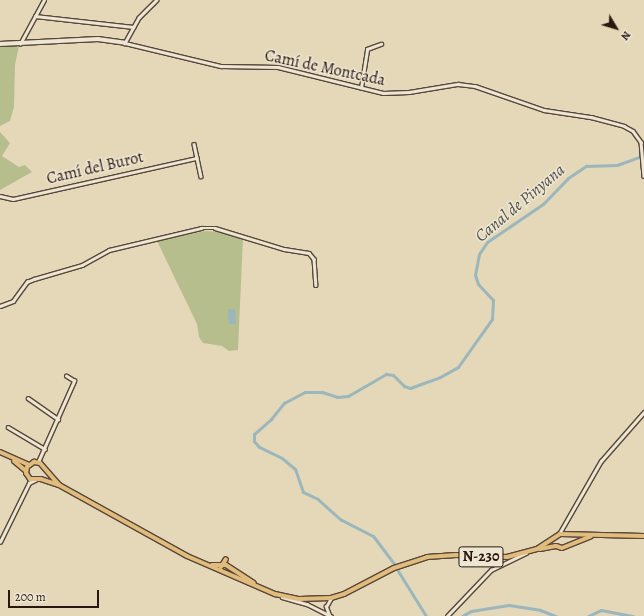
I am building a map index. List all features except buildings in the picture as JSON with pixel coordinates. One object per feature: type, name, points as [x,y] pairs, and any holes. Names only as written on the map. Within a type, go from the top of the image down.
[{"type":"main road","points":[[0,452],[12,459],[29,465],[39,464]]},
{"type":"main road","points":[[12,459],[35,480],[41,478],[44,470]]},
{"type":"main road","name":"N-230","points":[[39,464],[59,485]]},
{"type":"main road","points":[[27,473],[29,465]]},
{"type":"main road","name":"N-230","points":[[41,478],[59,485],[220,571],[275,594],[299,599],[331,598],[356,590],[400,566],[427,557],[456,555],[500,557],[556,546],[562,548],[596,534]]},
{"type":"main road","name":"N-230","points":[[538,549],[554,539],[558,534],[644,536]]},
{"type":"main road","points":[[566,535],[568,545]]},
{"type":"main road","points":[[554,539],[556,546]]},
{"type":"main road","points":[[206,564],[222,565],[230,568],[261,588]]},
{"type":"main road","points":[[220,571],[222,565]]},
{"type":"street","points":[[20,44],[44,0]]},
{"type":"street","points":[[0,44],[98,39],[125,43],[133,27],[157,0]]},
{"type":"street","points":[[35,16],[133,27]]},
{"type":"street","name":"Camí de Montcada","points":[[125,43],[207,64],[278,67],[361,88],[394,94],[465,84],[544,110],[607,121],[624,126],[637,136],[642,146],[641,168],[644,176]]},
{"type":"street","points":[[361,88],[367,49],[381,44]]},
{"type":"street","points":[[194,144],[201,176]]},
{"type":"street","name":"Camí del Burot","points":[[0,196],[13,199],[196,158]]},
{"type":"street","points":[[0,306],[13,301],[28,282],[82,264],[109,250],[202,228],[215,228],[284,249],[309,254],[314,259],[316,285]]},
{"type":"street","points":[[39,464],[74,381],[66,376]]},
{"type":"street","points":[[28,398],[58,419]]},
{"type":"street","points":[[558,534],[601,461],[644,412]]},
{"type":"street","points":[[8,427],[45,449]]},
{"type":"street","points":[[27,473],[29,483]]},
{"type":"street","points":[[0,542],[29,483],[35,480]]},
{"type":"street","points":[[564,525],[566,535]]},
{"type":"street","points":[[447,616],[491,570],[526,553]]},
{"type":"street","points":[[275,594],[291,601],[307,604],[330,616]]},
{"type":"street","points":[[330,616],[326,607],[331,598]]},
{"type":"green space","points":[[0,46],[19,46],[15,65],[14,107],[10,121],[0,126]]},
{"type":"green space","points":[[0,132],[10,143],[2,156],[19,167],[25,165],[32,172],[0,190]]},
{"type":"green space","points":[[205,231],[222,232],[243,238],[238,350],[229,351],[222,346],[203,343],[199,337],[197,324],[157,241]]},
{"type":"water","points":[[228,309],[235,309],[236,324],[229,324]]},
{"type":"waterway","name":"Canal de Pinyana","points":[[395,565],[373,536],[341,520],[318,499],[303,492],[295,469],[282,458],[259,447],[254,441],[254,434],[271,419],[284,403],[305,392],[322,392],[337,397],[348,396],[386,374],[393,375],[404,386],[410,388],[440,377],[458,367],[492,319],[493,300],[478,284],[475,275],[479,254],[487,242],[543,204],[568,178],[586,166],[617,165],[639,157]]},
{"type":"waterway","points":[[398,571],[426,616]]},
{"type":"waterway","points":[[462,616],[471,611],[509,605],[540,610],[556,616]]},
{"type":"waterway","points":[[588,616],[601,610],[633,616]]}]
